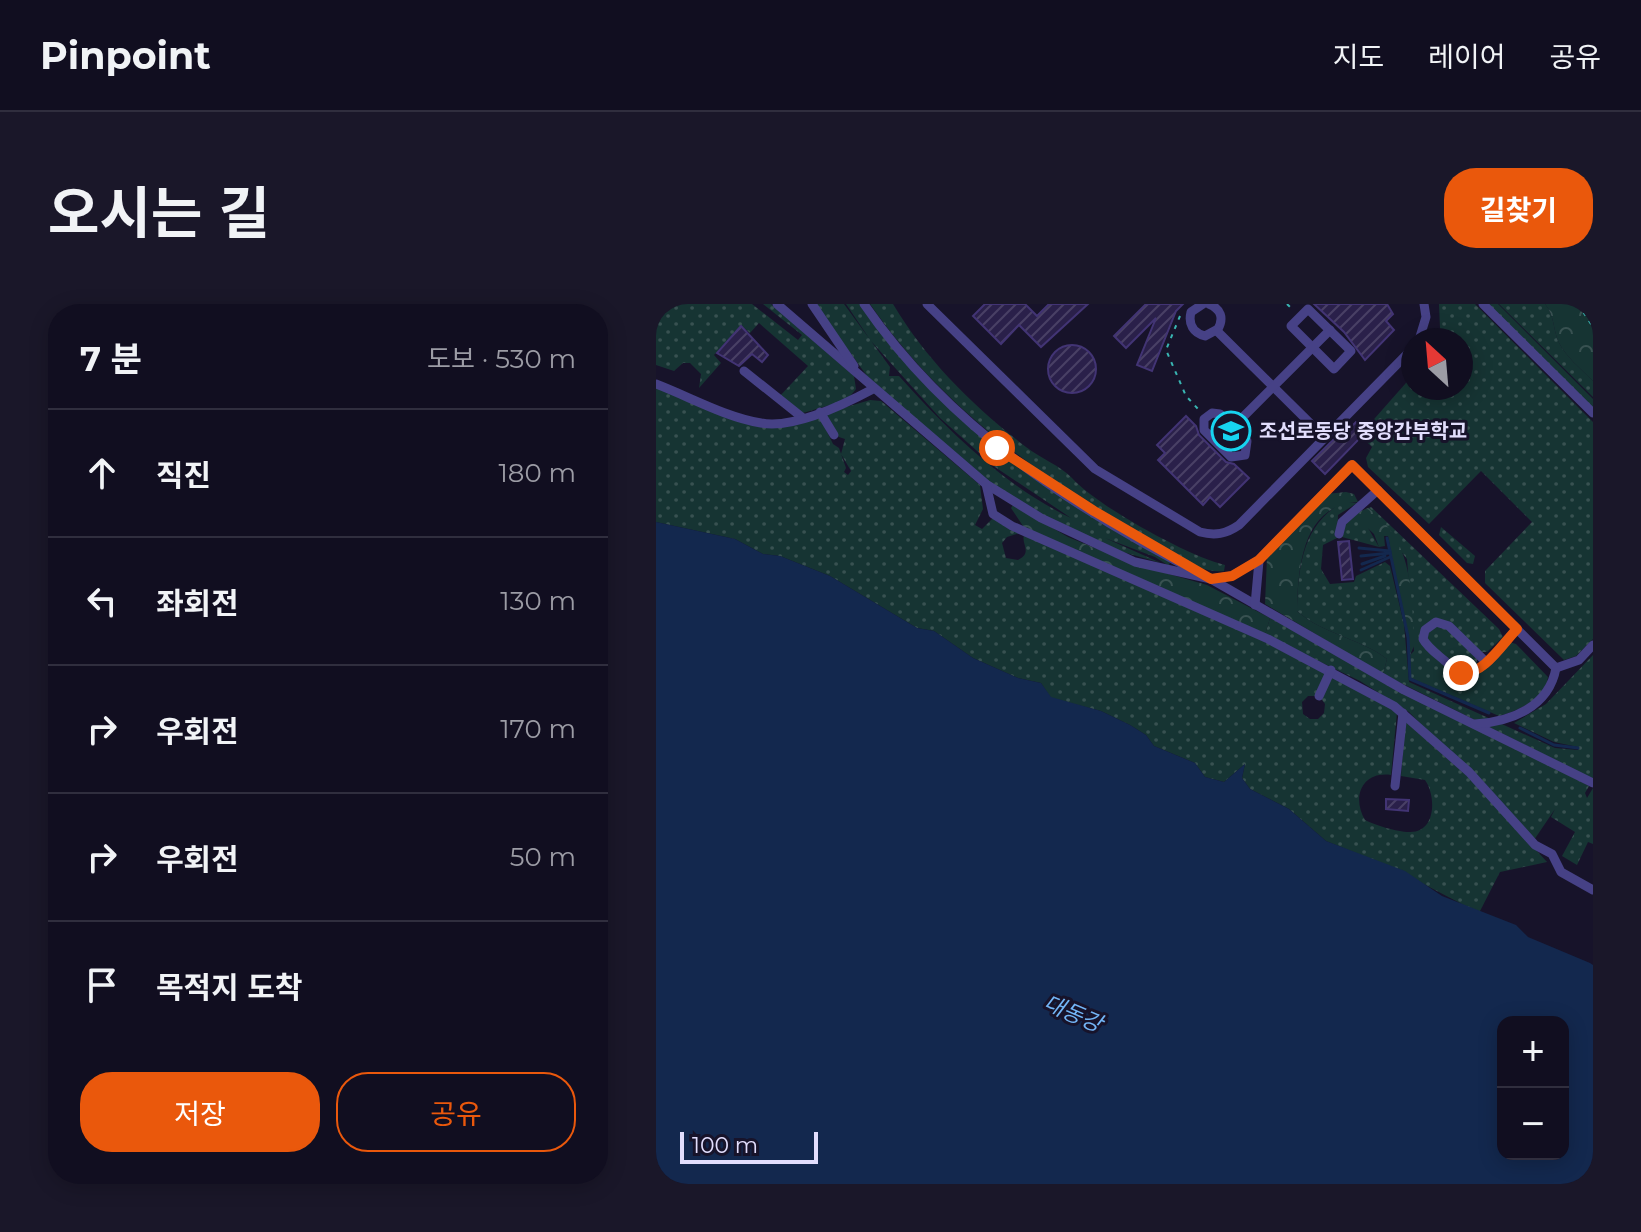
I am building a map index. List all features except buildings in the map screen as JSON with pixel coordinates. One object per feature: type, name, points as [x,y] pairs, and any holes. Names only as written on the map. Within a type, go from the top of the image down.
[{"type":"street","points":[[777,304],[986,484],[1041,518],[1147,566],[1211,579],[1232,576],[1259,560],[1352,465],[1556,668]]},
{"type":"street","points":[[864,304],[922,380],[997,448],[1094,511],[1404,690],[1593,783]]},
{"type":"street","points":[[927,304],[1095,469],[1200,532],[1222,534],[1239,525],[1401,360]]},
{"type":"street","points":[[1209,304],[1221,314],[1217,331]]},
{"type":"street","points":[[1423,328],[1426,317],[1424,304]]},
{"type":"street","points":[[1483,304],[1593,413]]},
{"type":"street","points":[[1192,307],[1190,322],[1195,332],[1205,336],[1217,331]]},
{"type":"street","points":[[802,326],[814,308],[863,379]]},
{"type":"street","points":[[1308,309],[1330,330],[1351,351],[1334,369],[1291,326],[1308,309]]},
{"type":"street","points":[[1233,427],[1330,330]]},
{"type":"street","points":[[1217,331],[1325,438]]},
{"type":"street","points":[[744,371],[803,418]]},
{"type":"street","points":[[656,384],[760,423],[803,418],[873,389]]},
{"type":"street","points":[[820,412],[834,435]]},
{"type":"street","points":[[1220,414],[1248,445],[1247,452],[1239,458],[1231,457],[1204,430],[1206,416],[1220,414]]},
{"type":"street","points":[[986,484],[993,514],[1022,535],[1331,670],[1403,713],[1469,772],[1535,845],[1552,854],[1561,872],[1593,890]]},
{"type":"street","points":[[1339,534],[1342,522],[1378,490]]},
{"type":"street","points":[[1255,605],[1259,560]]},
{"type":"street","points":[[1486,662],[1445,623],[1436,622],[1425,630],[1423,639],[1427,645],[1456,671],[1475,672],[1486,662],[1517,629]]},
{"type":"street","points":[[1473,724],[1519,714],[1550,690],[1593,645]]},
{"type":"street","points":[[1556,668],[1579,660]]},
{"type":"street","points":[[1550,690],[1556,668]]},
{"type":"street","points":[[1319,696],[1331,670]]},
{"type":"street","points":[[1395,786],[1403,713]]},
{"type":"path","points":[[1578,304],[1593,327]]},
{"type":"path","points":[[1192,307],[1166,350],[1186,396],[1206,416]]},
{"type":"green space","points":[[656,304],[752,304],[798,340],[802,335],[763,304],[771,304],[854,376],[856,389],[847,400],[803,413],[778,398],[808,366],[759,323],[750,333],[741,325],[714,355],[721,363],[699,388],[701,374],[690,363],[683,363],[674,371],[656,365]]},
{"type":"green space","points":[[815,304],[844,304],[871,341],[846,304],[861,304],[965,423],[1170,561],[1169,566],[1155,557],[1105,538],[1161,563],[1123,552],[1043,515],[988,482],[867,376]],"holes":[[[871,341],[940,418],[995,467],[1071,518],[1024,491],[979,456],[938,417],[899,376],[889,376],[890,367]]]},
{"type":"green space","points":[[870,304],[893,304],[936,364],[988,416],[1026,447],[1121,515],[1166,541],[1225,565],[1224,571],[1202,569],[1181,560],[1064,488],[992,435],[927,374]]},
{"type":"green space","points":[[1439,304],[1475,304],[1593,422],[1593,639],[1576,656],[1564,660],[1485,583],[1485,571],[1532,522],[1481,471],[1429,524],[1368,467],[1366,458],[1372,447],[1360,435],[1401,389],[1401,400],[1473,400],[1473,328],[1440,328]]},
{"type":"green space","points":[[1488,304],[1498,304],[1593,399],[1593,408]]},
{"type":"green space","points":[[1499,304],[1545,304],[1561,347],[1593,381],[1593,397]]},
{"type":"green space","points":[[1545,304],[1593,304],[1593,381],[1561,347]]},
{"type":"green space","points":[[656,387],[748,423],[819,415],[841,454],[845,439],[836,436],[823,414],[870,400],[881,401],[980,485],[983,509],[975,525],[982,529],[993,518],[1020,533],[1007,537],[1002,543],[1006,558],[1018,560],[1025,554],[1024,535],[1268,642],[1328,673],[1317,696],[1308,696],[1302,702],[1303,714],[1310,719],[1318,719],[1324,713],[1325,704],[1320,697],[1331,674],[1397,712],[1391,775],[1373,777],[1362,787],[1359,802],[1365,820],[1409,832],[1418,831],[1429,820],[1432,803],[1425,780],[1401,776],[1405,721],[1477,785],[1547,862],[1500,872],[1479,913],[1393,868],[1326,841],[1289,809],[1250,789],[1242,778],[1245,764],[1224,782],[1205,777],[1195,763],[1154,746],[1146,735],[1130,725],[1101,711],[1051,698],[1041,683],[1018,678],[973,658],[934,631],[917,628],[830,576],[780,556],[763,554],[735,539],[656,522]],"holes":[[[841,454],[851,471],[848,475],[844,472],[846,468]]]},
{"type":"green space","points":[[1326,494],[1354,494],[1358,502],[1325,514],[1307,540],[1299,575],[1297,611],[1318,625],[1387,659],[1383,674],[1265,604],[1267,557]]},
{"type":"green space","points":[[1344,502],[1357,503],[1338,515],[1337,538],[1323,545],[1321,569],[1330,584],[1354,582],[1356,576],[1385,562],[1390,566],[1404,624],[1409,682],[1555,748],[1578,750],[1578,747],[1554,742],[1514,723],[1546,704],[1593,655],[1593,779],[1383,674],[1387,659],[1318,625],[1297,611],[1301,564],[1311,535],[1330,511]]},
{"type":"green space","points":[[1013,505],[1068,537],[1134,564],[1207,585],[1270,618],[1265,635],[1025,529],[1011,508]]},
{"type":"green space","points":[[1371,507],[1499,629],[1503,637],[1487,652],[1481,652],[1447,621],[1420,635],[1454,672],[1468,677],[1481,672],[1509,642],[1516,644],[1548,677],[1536,698],[1499,716],[1411,678],[1410,655],[1414,651],[1407,559],[1368,508]]},
{"type":"green space","points":[[1368,508],[1394,536],[1407,569],[1415,644],[1410,655],[1388,536],[1384,536],[1385,546],[1379,547],[1374,534],[1361,522],[1359,512]]},
{"type":"green space","points":[[1359,512],[1379,547],[1342,537],[1342,528]]},
{"type":"green space","points":[[1441,527],[1475,556],[1473,564],[1467,563],[1439,535]]},
{"type":"green space","points":[[1270,618],[1589,786],[1585,793],[1587,798],[1593,788],[1593,844],[1588,842],[1577,865],[1562,856],[1575,832],[1551,817],[1555,809],[1534,840],[1409,712],[1360,681],[1265,635]]},
{"type":"green space","points":[[1435,626],[1445,627],[1477,659],[1477,666],[1462,670],[1426,640],[1428,631]]},
{"type":"water","name":"대동강","points":[[656,522],[735,539],[763,554],[780,556],[830,576],[917,628],[934,631],[973,658],[1018,678],[1041,683],[1051,697],[1101,711],[1130,725],[1146,735],[1154,746],[1195,763],[1205,777],[1224,782],[1245,764],[1242,778],[1250,789],[1289,809],[1326,841],[1405,871],[1442,896],[1516,925],[1528,937],[1593,965],[1593,1184],[656,1184]]},
{"type":"waterway","points":[[1387,538],[1408,637],[1410,679],[1489,713]]},
{"type":"waterway","points":[[1359,548],[1390,551]]},
{"type":"waterway","points":[[1361,556],[1390,553]]},
{"type":"waterway","points":[[1362,564],[1385,556]]},
{"type":"waterway","points":[[1361,570],[1390,557]]},
{"type":"waterway","points":[[1520,728],[1554,745],[1578,748]]},
{"type":"place","name":"조선로동당 중앙간부학교","points":[[1231,431]]},
{"type":"route","points":[[997,448],[1094,511],[1211,579],[1232,576],[1259,560],[1352,465],[1517,629],[1475,672],[1461,673]]}]
